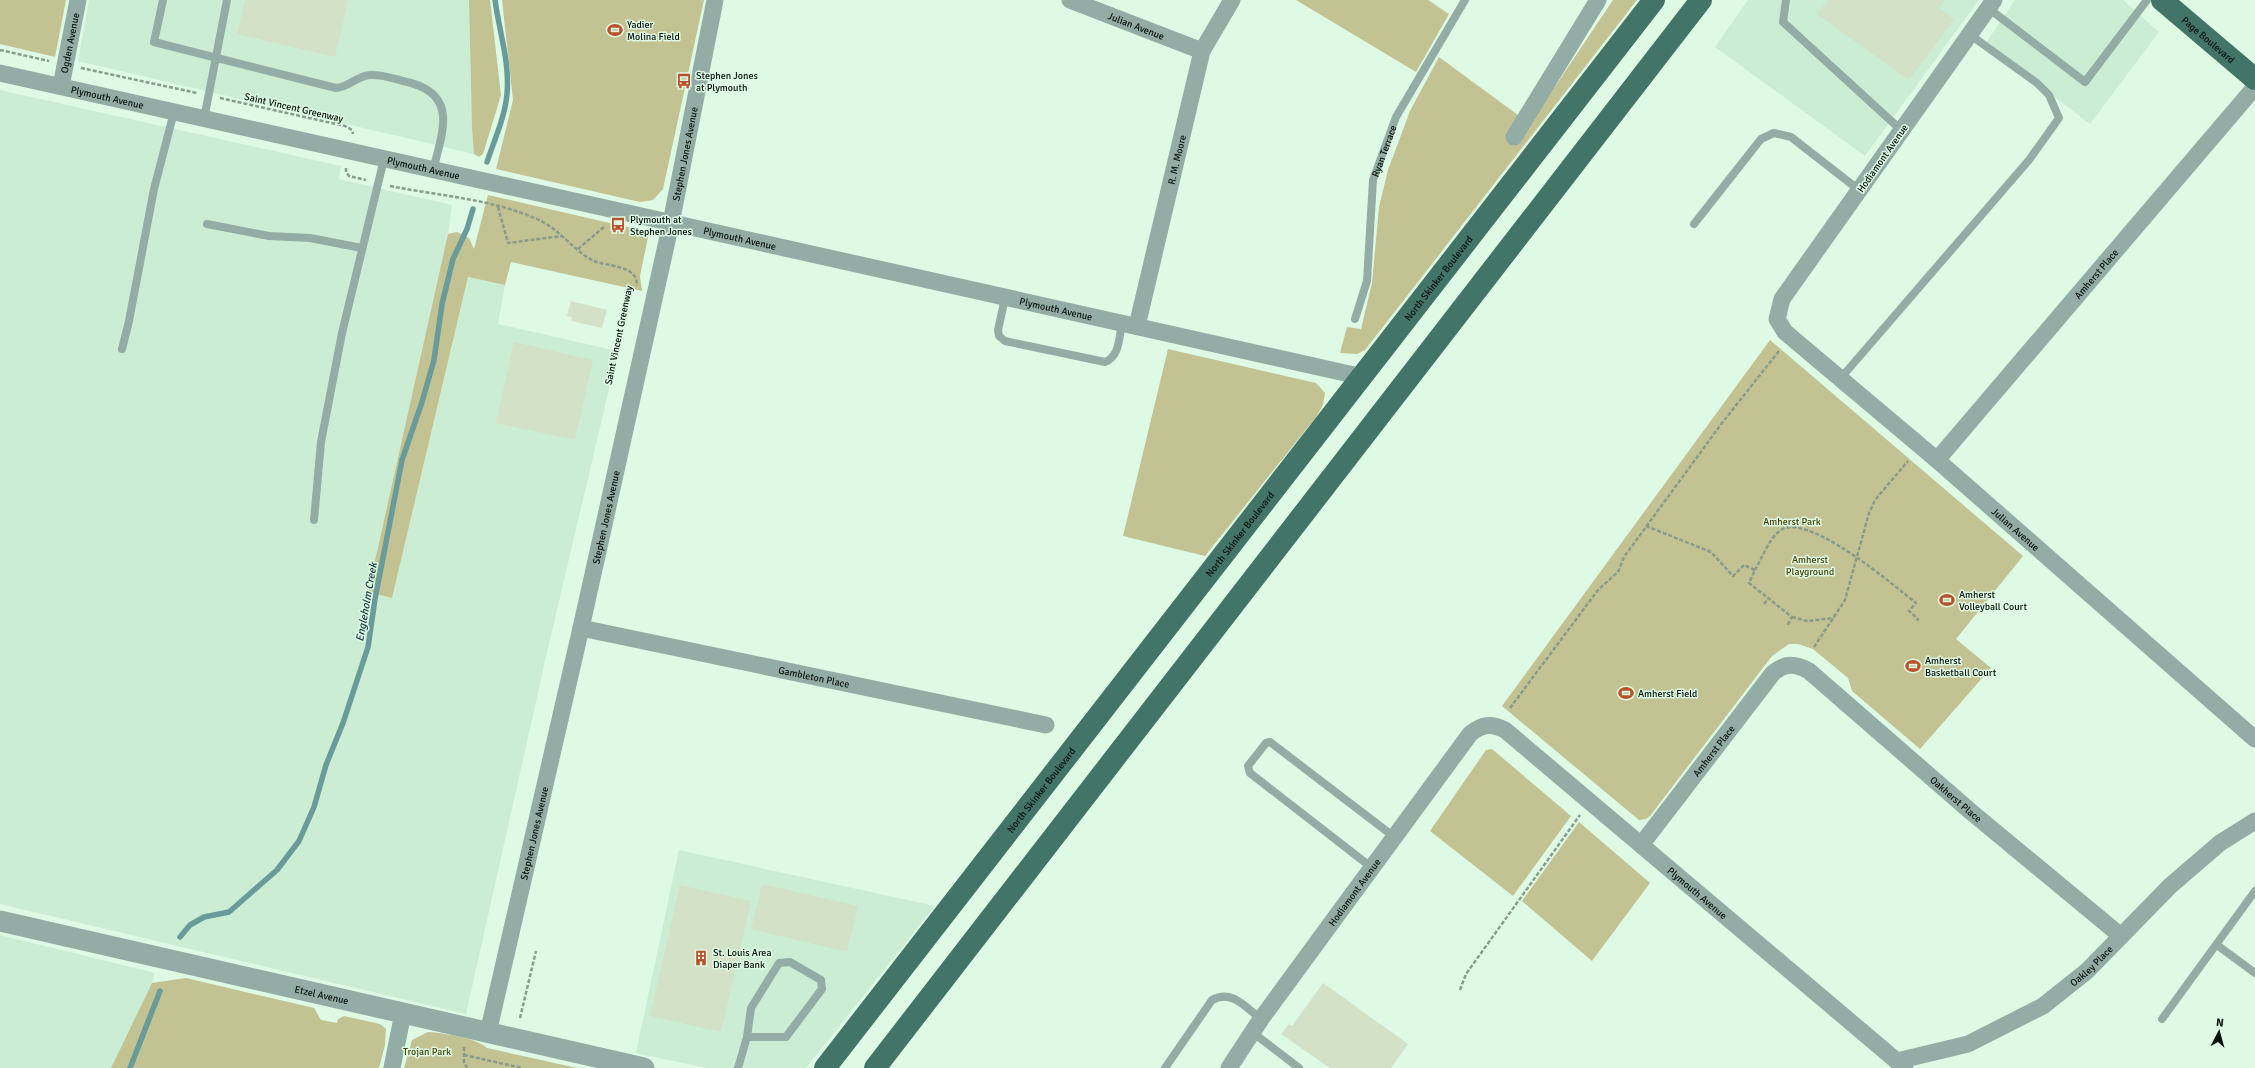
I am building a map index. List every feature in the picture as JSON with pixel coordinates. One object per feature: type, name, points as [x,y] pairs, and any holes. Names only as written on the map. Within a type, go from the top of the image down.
[{"type":"main road","name":"North Skinker Boulevard","points":[[825,1068],[1363,377],[1654,0]]},
{"type":"main road","points":[[875,1068],[1701,0]]},
{"type":"main road","name":"Page Boulevard","points":[[2162,0],[2255,79]]},
{"type":"main road","points":[[893,1044],[893,1068]]},
{"type":"street","name":"Ogden Avenue","points":[[61,86],[78,0]]},
{"type":"street","name":"Stephen Jones Avenue","points":[[488,1033],[581,628],[671,223],[715,0]]},
{"type":"street","name":"Julian Avenue","points":[[1070,0],[1202,51]]},
{"type":"street","name":"R. M. Moore","points":[[1129,324],[1202,51],[1232,0]]},
{"type":"street","points":[[1514,137],[1598,0]]},
{"type":"street","name":"Hodiamont Avenue","points":[[1777,319],[1782,299],[1991,4]]},
{"type":"street","name":"Plymouth Avenue","points":[[0,73],[1363,377]]},
{"type":"street","name":"Amherst Place","points":[[1937,460],[2255,87]]},
{"type":"street","name":"Julian Avenue","points":[[1777,319],[1784,332],[1937,460],[2255,739]]},
{"type":"street","name":"Gambleton Place","points":[[581,628],[1046,725]]},
{"type":"street","name":"Amherst Place","points":[[1641,845],[1773,673],[1781,667],[1791,664]]},
{"type":"street","name":"Oakherst Place","points":[[1791,664],[1800,666],[1809,671],[1964,806],[2121,936]]},
{"type":"street","name":"Plymouth Avenue","points":[[1487,724],[1496,725],[1505,730],[1901,1065]]},
{"type":"street","name":"Hodiamont Avenue","points":[[1229,1068],[1257,1025],[1393,836],[1470,734],[1478,727],[1487,724]]},
{"type":"street","name":"Oakley Place","points":[[1901,1065],[1968,1044],[2043,1006],[2087,971],[2170,886],[2220,843],[2255,821]]},
{"type":"street","name":"Etzel Avenue","points":[[0,921],[644,1068]]},
{"type":"street","points":[[392,1068],[403,1013]]},
{"type":"lane","points":[[163,0],[154,42],[336,88],[344,87],[368,75],[376,75],[427,88],[435,95],[443,114],[441,141],[434,170]]},
{"type":"lane","points":[[204,119],[227,0]]},
{"type":"lane","name":"Ryan Terrace","points":[[1355,318],[1367,281],[1373,180],[1396,117],[1465,0]]},
{"type":"lane","points":[[1786,0],[1783,22],[1901,130]]},
{"type":"lane","points":[[1991,4],[2085,82],[2147,0]]},
{"type":"lane","points":[[1840,379],[2029,160],[2059,118],[2049,96],[2036,83],[1969,34]]},
{"type":"lane","points":[[122,349],[129,321],[154,189],[174,112]]},
{"type":"lane","points":[[1694,224],[1761,139],[1774,133],[1791,138],[1859,190]]},
{"type":"lane","points":[[314,520],[321,442],[342,333],[384,159]]},
{"type":"lane","points":[[207,224],[269,236],[310,238],[362,248]]},
{"type":"lane","points":[[1005,298],[998,330],[999,336],[1005,341],[1105,362],[1112,359],[1116,353],[1129,324]]},
{"type":"lane","points":[[1371,867],[1250,773],[1248,766],[1266,743],[1270,742],[1393,836]]},
{"type":"lane","points":[[2162,1019],[2255,891]]},
{"type":"lane","points":[[2217,945],[2255,973]]},
{"type":"lane","points":[[738,1068],[747,1037],[751,1008],[779,963],[790,962],[822,980],[822,989],[786,1037],[747,1037]]},
{"type":"lane","points":[[1165,1068],[1212,1000],[1221,996],[1230,996],[1293,1066]]},
{"type":"path","points":[[0,50],[53,62]]},
{"type":"path","points":[[78,67],[195,93]]},
{"type":"path","name":"Saint Vincent Greenway","points":[[223,99],[350,128],[354,132],[352,138]]},
{"type":"path","points":[[347,162],[346,172],[349,176],[368,180]]},
{"type":"path","name":"Saint Vincent Greenway","points":[[387,185],[498,206],[535,218],[549,225],[594,260],[629,271],[636,278],[637,288]]},
{"type":"path","points":[[498,206],[508,243],[562,236]]},
{"type":"path","points":[[578,249],[608,223]]},
{"type":"path","points":[[1510,708],[1598,590],[1618,572],[1624,556],[1722,423],[1779,351]]},
{"type":"path","points":[[1814,647],[1845,600],[1857,558],[1864,524],[1872,507],[1908,461]]},
{"type":"path","points":[[1646,526],[1711,552],[1733,576],[1744,566],[1755,570]]},
{"type":"path","points":[[1834,618],[1813,621],[1792,617],[1749,583],[1773,539],[1784,528],[1800,528],[1824,537],[1857,558],[1916,603],[1909,611],[1918,619],[1917,621]]},
{"type":"path","points":[[1764,604],[1768,598]]},
{"type":"path","points":[[1786,626],[1792,617]]},
{"type":"path","points":[[1460,990],[1466,974],[1589,801]]},
{"type":"path","points":[[520,1018],[536,951]]},
{"type":"path","points":[[467,1068],[464,1055],[522,1068]]},
{"type":"shaded area","points":[[89,0],[469,0],[474,154],[78,61]]},
{"type":"shaded area","points":[[1748,0],[1979,0],[1865,156],[1715,47]]},
{"type":"shaded area","points":[[2015,0],[2123,0],[2159,32],[2090,124],[1985,44]]},
{"type":"shaded area","points":[[0,90],[341,166],[339,179],[452,205],[448,234],[368,592],[392,598],[468,277],[505,285],[498,324],[618,351],[548,648],[466,1014],[0,904]]},
{"type":"shaded area","points":[[679,850],[935,906],[806,1068],[706,1068],[636,1053]]},
{"type":"shaded area","points":[[0,935],[155,973],[152,983],[111,1068],[0,1068]]},
{"type":"green space","points":[[0,0],[66,0],[55,57],[0,44]]},
{"type":"green space","points":[[469,0],[490,0],[501,95],[483,154],[479,157],[474,154],[472,128]]},
{"type":"green space","points":[[502,0],[704,0],[663,189],[653,200],[640,202],[496,169],[513,100]]},
{"type":"green space","points":[[1296,0],[1428,0],[1449,14],[1416,72]]},
{"type":"green space","points":[[1613,0],[1637,0],[1365,350],[1357,354],[1340,353],[1347,327],[1361,329],[1372,283],[1379,207],[1388,170],[1410,111],[1439,57],[1530,124]]},
{"type":"green space","points":[[488,195],[644,231],[648,237],[640,276],[642,291],[511,262],[505,285],[468,277],[392,598],[368,592],[448,234],[457,232],[469,238],[474,249]]},
{"type":"green space","name":"Amherst Park","points":[[1770,340],[2023,556],[1956,639],[1991,668],[1920,749],[1852,691],[1848,678],[1813,649],[1798,644],[1789,644],[1772,656],[1650,816],[1646,819],[1639,820],[1502,706]]},
{"type":"green space","points":[[1168,349],[1316,383],[1325,393],[1323,405],[1316,417],[1205,556],[1123,536]]},
{"type":"green space","points":[[1492,749],[1571,816],[1513,896],[1430,831],[1486,750]]},
{"type":"green space","points":[[1579,822],[1650,883],[1592,961],[1522,901]]},
{"type":"green space","points":[[186,978],[314,1008],[321,1020],[337,1023],[338,1019],[344,1016],[380,1024],[386,1029],[385,1045],[379,1068],[111,1068],[152,983]]},
{"type":"green space","name":"Trojan Park","points":[[428,1032],[468,1039],[476,1041],[487,1048],[577,1068],[404,1068],[412,1040]]},
{"type":"building","points":[[245,0],[348,0],[335,57],[237,34]]},
{"type":"building","points":[[1828,0],[1945,0],[1939,8],[1954,19],[1909,80],[1817,14]]},
{"type":"building","points":[[571,301],[607,310],[602,328],[571,321],[572,317],[567,316]]},
{"type":"building","points":[[514,342],[593,360],[575,440],[496,423]]},
{"type":"building","points":[[762,884],[858,906],[847,952],[751,929]]},
{"type":"building","name":"St. Louis Area Diaper Bank","points":[[680,885],[751,901],[721,1032],[650,1016]]},
{"type":"building","points":[[1323,983],[1408,1044],[1391,1068],[1330,1068],[1281,1034],[1289,1024],[1292,1026]]},
{"type":"waterway","name":"Engleholm Creek","points":[[487,162],[502,120],[506,103],[508,82],[506,58],[495,0]]},
{"type":"waterway","name":"Engleholm Creek","points":[[180,937],[190,925],[204,917],[229,912],[277,870],[299,841],[314,807],[326,765],[343,723],[368,647],[375,599],[402,460],[422,402],[434,360],[442,304],[453,259],[467,229],[473,209]]},
{"type":"waterway","name":"Engleholm Creek","points":[[130,1068],[160,991]]},
{"type":"place","name":"Yadier Molina Field","points":[[615,30]]},
{"type":"place","name":"Stephen Jones at Plymouth","points":[[684,81]]},
{"type":"place","name":"Plymouth at Stephen Jones","points":[[618,225]]},
{"type":"place","name":"Amherst Volleyball Court","points":[[1947,600]]},
{"type":"place","name":"Amherst Basketball Court","points":[[1913,666]]},
{"type":"place","name":"Amherst Field","points":[[1626,693]]},
{"type":"place","name":"St. Louis Area Diaper Bank","points":[[701,958]]},
{"type":"park label","name":"Amherst Playground","points":[[1810,564]]}]
